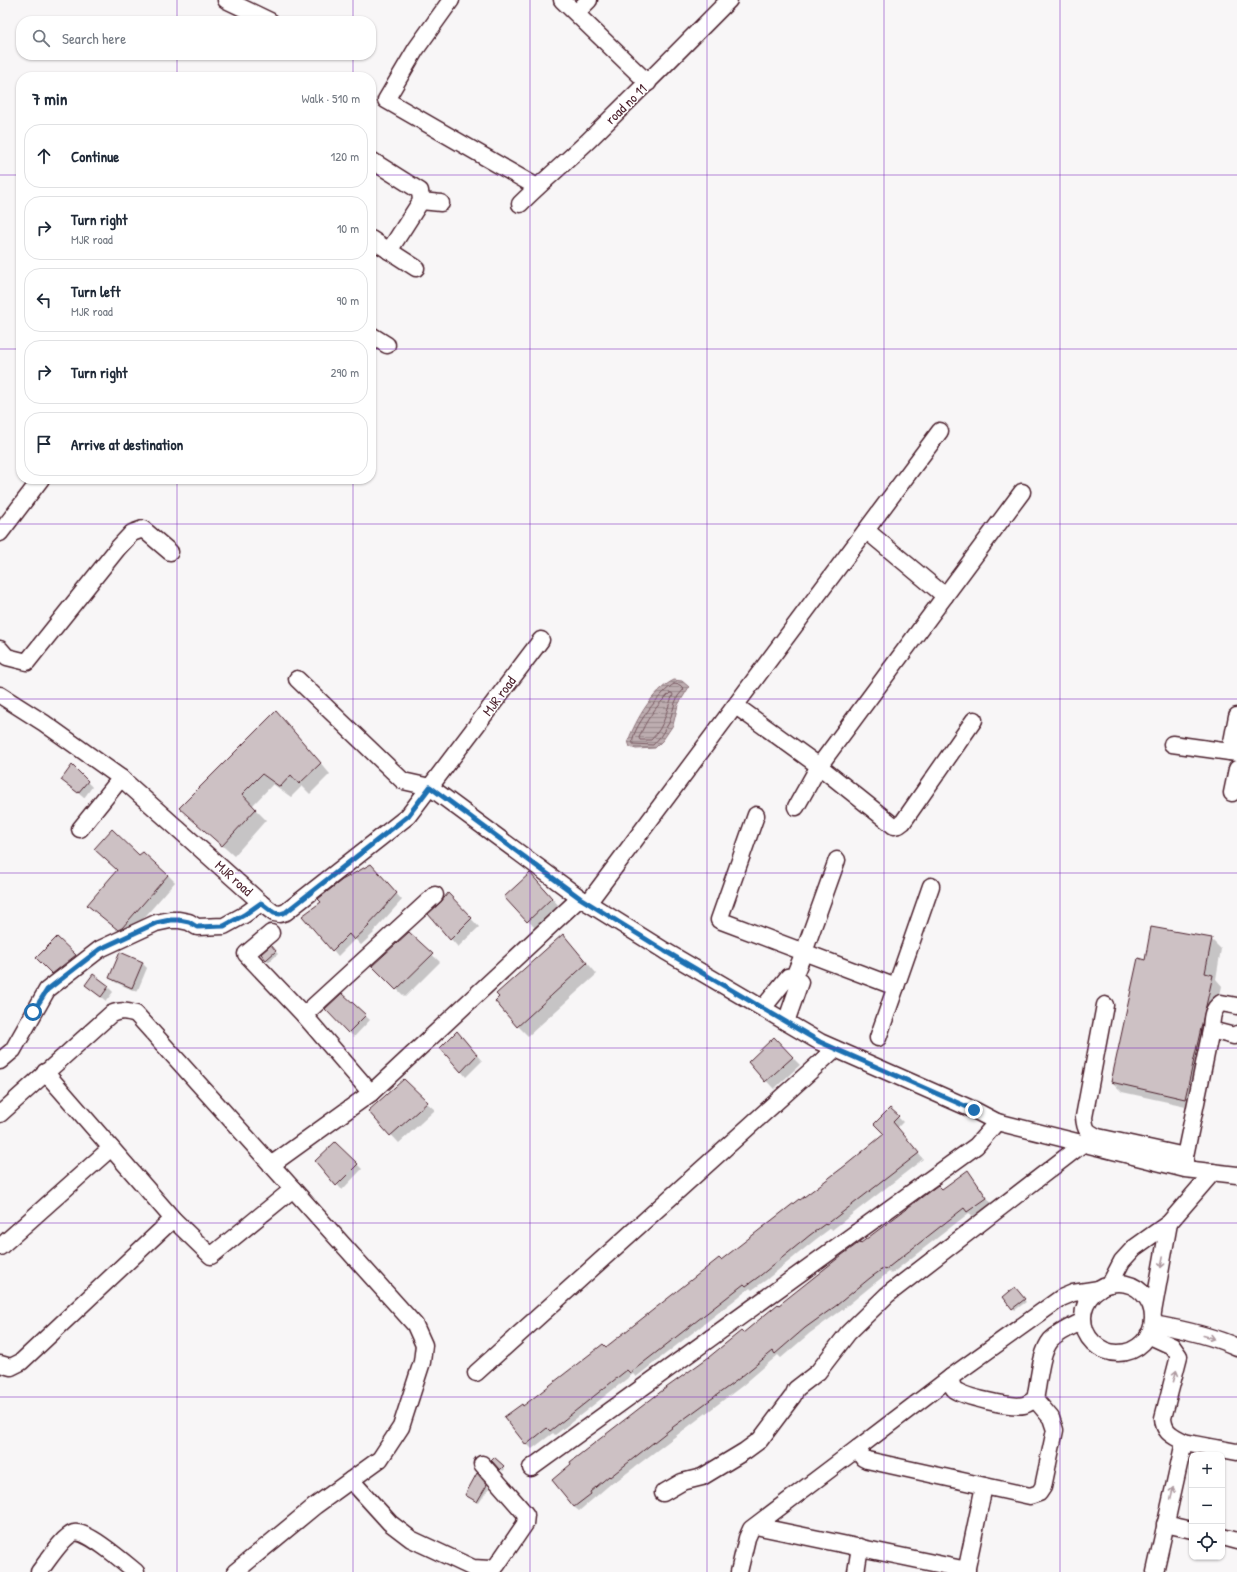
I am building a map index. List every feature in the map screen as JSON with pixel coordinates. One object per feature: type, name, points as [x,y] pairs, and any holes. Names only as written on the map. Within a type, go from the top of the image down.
[{"type":"street","points":[[226,0],[260,16]]},
{"type":"street","points":[[451,0],[416,49],[386,100],[537,187]]},
{"type":"street","points":[[562,0],[648,83]]},
{"type":"street","points":[[576,13],[589,0]]},
{"type":"street","name":"road no 11","points":[[520,204],[648,83],[729,0]]},
{"type":"street","points":[[376,163],[420,191],[421,201],[389,251]]},
{"type":"street","points":[[421,201],[441,203]]},
{"type":"street","points":[[376,242],[416,268]]},
{"type":"street","points":[[376,338],[387,346]]},
{"type":"street","points":[[271,1165],[371,1093],[584,900],[736,706],[940,431]]},
{"type":"street","points":[[0,533],[37,484]]},
{"type":"street","points":[[796,807],[819,766],[1022,492]]},
{"type":"street","points":[[0,650],[7,657],[27,662],[118,548],[132,533],[143,529],[170,552]]},
{"type":"street","points":[[867,531],[945,596]]},
{"type":"street","name":"MJR road","points":[[0,695],[44,723],[121,778],[261,903],[274,913],[280,914],[286,912],[408,816],[541,640]]},
{"type":"street","points":[[297,679],[403,780],[430,787],[584,900],[665,951],[820,1042],[974,1110],[997,1122],[1084,1143],[1185,1162]]},
{"type":"street","points":[[736,706],[819,766],[894,826],[899,826],[974,720]]},
{"type":"street","points":[[1172,744],[1234,753],[1237,716]]},
{"type":"street","points":[[1232,793],[1237,769]]},
{"type":"street","points":[[80,829],[121,778]]},
{"type":"street","points":[[756,815],[719,920],[896,987]]},
{"type":"street","points":[[793,979],[837,860]]},
{"type":"street","points":[[878,1038],[931,886]]},
{"type":"street","points":[[304,1015],[436,895]]},
{"type":"street","points":[[0,1060],[13,1050],[47,990],[100,949],[156,923],[170,920],[184,921],[197,927],[224,926],[244,915],[261,903]]},
{"type":"street","points":[[271,933],[246,954],[304,1015],[371,1093]]},
{"type":"street","points":[[763,1008],[788,977],[800,982],[786,1022]]},
{"type":"street","points":[[1185,1162],[1211,1030],[1213,1011],[1220,1003],[1237,1006]]},
{"type":"street","points":[[1105,1006],[1084,1117],[1085,1126],[1089,1133],[1213,1172],[1237,1175]]},
{"type":"street","points":[[0,1114],[111,1014],[120,1011],[127,1011],[136,1014],[415,1325],[424,1346],[422,1362],[401,1427],[380,1458],[315,1506],[235,1572]]},
{"type":"street","points":[[1211,1030],[1234,1036],[1237,1034]]},
{"type":"street","points":[[476,1373],[835,1048]]},
{"type":"street","points":[[46,1072],[173,1219],[211,1256],[293,1190]]},
{"type":"street","points":[[531,1468],[976,1146],[997,1122]]},
{"type":"street","points":[[663,1492],[682,1482],[702,1477],[745,1451],[760,1440],[793,1396],[796,1389],[818,1372],[848,1333],[887,1295],[1084,1143]]},
{"type":"street","points":[[0,1247],[111,1148]]},
{"type":"street","points":[[1169,1223],[1151,1324],[1142,1344],[1132,1351],[1120,1353],[1109,1352],[1098,1347],[1090,1339],[1084,1328],[1083,1321],[1085,1306],[1091,1296],[1104,1286],[1122,1261],[1134,1248],[1169,1223],[1213,1172]]},
{"type":"street","points":[[0,1364],[11,1367],[21,1362],[173,1219]]},
{"type":"street","points":[[739,1572],[747,1538],[751,1529],[951,1377],[1061,1298],[1073,1293],[1121,1283],[1132,1286],[1142,1292],[1148,1301],[1151,1324],[1180,1356],[1163,1418],[1164,1427],[1170,1434],[1184,1442],[1237,1452]]},
{"type":"street","points":[[858,1448],[867,1460],[1030,1496],[1039,1493],[1043,1487],[1054,1430],[1050,1418],[1035,1399],[1045,1349],[1052,1339],[1058,1334],[1083,1321]]},
{"type":"street","points":[[1151,1324],[1181,1329],[1220,1340],[1237,1347]]},
{"type":"street","points":[[951,1377],[951,1383],[956,1390],[1002,1405],[1023,1405],[1035,1399]]},
{"type":"street","points":[[1155,1572],[1184,1442]]},
{"type":"street","points":[[351,1480],[390,1523],[411,1539],[424,1547],[473,1568],[480,1570],[490,1569],[497,1565],[525,1524],[526,1519],[523,1511],[482,1464]]},
{"type":"street","points":[[756,1526],[967,1571],[984,1486]]},
{"type":"street","points":[[1165,1524],[1189,1529]]},
{"type":"street","points":[[39,1572],[66,1538],[73,1533],[80,1532],[93,1539],[136,1572]]},
{"type":"street","points":[[1225,1538],[1237,1541]]},
{"type":"street","points":[[856,1572],[860,1548]]},
{"type":"water","points":[[674,680],[682,681],[689,687],[678,705],[673,725],[663,740],[655,748],[636,749],[630,747],[628,741],[646,706],[659,691]]},
{"type":"building","points":[[276,711],[321,763],[299,784],[291,775],[280,787],[262,774],[242,794],[256,809],[222,846],[179,808]]},
{"type":"building","points":[[72,765],[88,781],[78,793],[61,780]]},
{"type":"building","points":[[112,829],[139,855],[143,852],[168,875],[122,928],[118,930],[87,905],[117,870],[94,849]]},
{"type":"building","points":[[371,864],[397,893],[368,925],[369,926],[354,940],[349,934],[332,951],[302,916],[321,902],[318,899],[342,880]]},
{"type":"building","points":[[530,873],[552,898],[527,922],[504,897]]},
{"type":"building","points":[[448,893],[472,918],[450,940],[428,914]]},
{"type":"building","points":[[1151,927],[1212,938],[1205,973],[1213,975],[1185,1099],[1111,1082],[1138,958],[1145,960]]},
{"type":"building","points":[[409,932],[433,954],[396,990],[372,966]]},
{"type":"building","points":[[563,934],[587,963],[517,1027],[495,1001],[499,997],[496,994]]},
{"type":"building","points":[[57,937],[76,955],[52,974],[36,958]]},
{"type":"building","points":[[271,945],[276,951],[266,960],[261,954]]},
{"type":"building","points":[[120,952],[143,962],[132,988],[109,978]]},
{"type":"building","points":[[93,974],[109,986],[101,997],[85,985]]},
{"type":"building","points":[[342,993],[366,1015],[348,1033],[325,1009]]},
{"type":"building","points":[[457,1031],[477,1055],[461,1072],[440,1048]]},
{"type":"building","points":[[774,1037],[793,1057],[765,1082],[748,1062]]},
{"type":"building","points":[[404,1079],[428,1102],[390,1136],[368,1111]]},
{"type":"building","points":[[890,1108],[899,1116],[893,1122],[919,1153],[826,1225],[825,1224],[810,1235],[761,1275],[746,1286],[744,1284],[630,1373],[627,1370],[550,1431],[547,1428],[526,1445],[504,1417],[522,1404],[523,1406],[603,1344],[606,1347],[719,1258],[721,1260],[799,1199],[800,1200],[846,1165],[884,1134],[874,1124]]},
{"type":"building","points":[[335,1142],[358,1164],[336,1186],[315,1161]]},
{"type":"building","points":[[968,1170],[987,1198],[967,1212],[964,1208],[885,1270],[884,1268],[870,1278],[837,1305],[805,1328],[775,1354],[773,1351],[736,1381],[673,1427],[610,1477],[609,1476],[590,1492],[591,1494],[574,1507],[552,1480],[571,1464],[570,1462],[741,1331],[743,1333],[842,1255],[860,1242],[861,1243],[938,1185],[942,1189]]},
{"type":"building","points":[[1015,1287],[1025,1299],[1012,1309],[1003,1297]]},
{"type":"building","points":[[494,1457],[504,1466],[500,1470],[491,1460]]},
{"type":"building","points":[[477,1473],[487,1485],[477,1502],[465,1495]]},
{"type":"route","points":[[33,1012],[47,990],[100,949],[156,923],[179,920],[189,922],[197,927],[206,928],[224,926],[244,915],[261,903],[274,913],[280,914],[286,912],[408,816],[430,787],[580,898],[665,951],[820,1042],[974,1110]]}]
